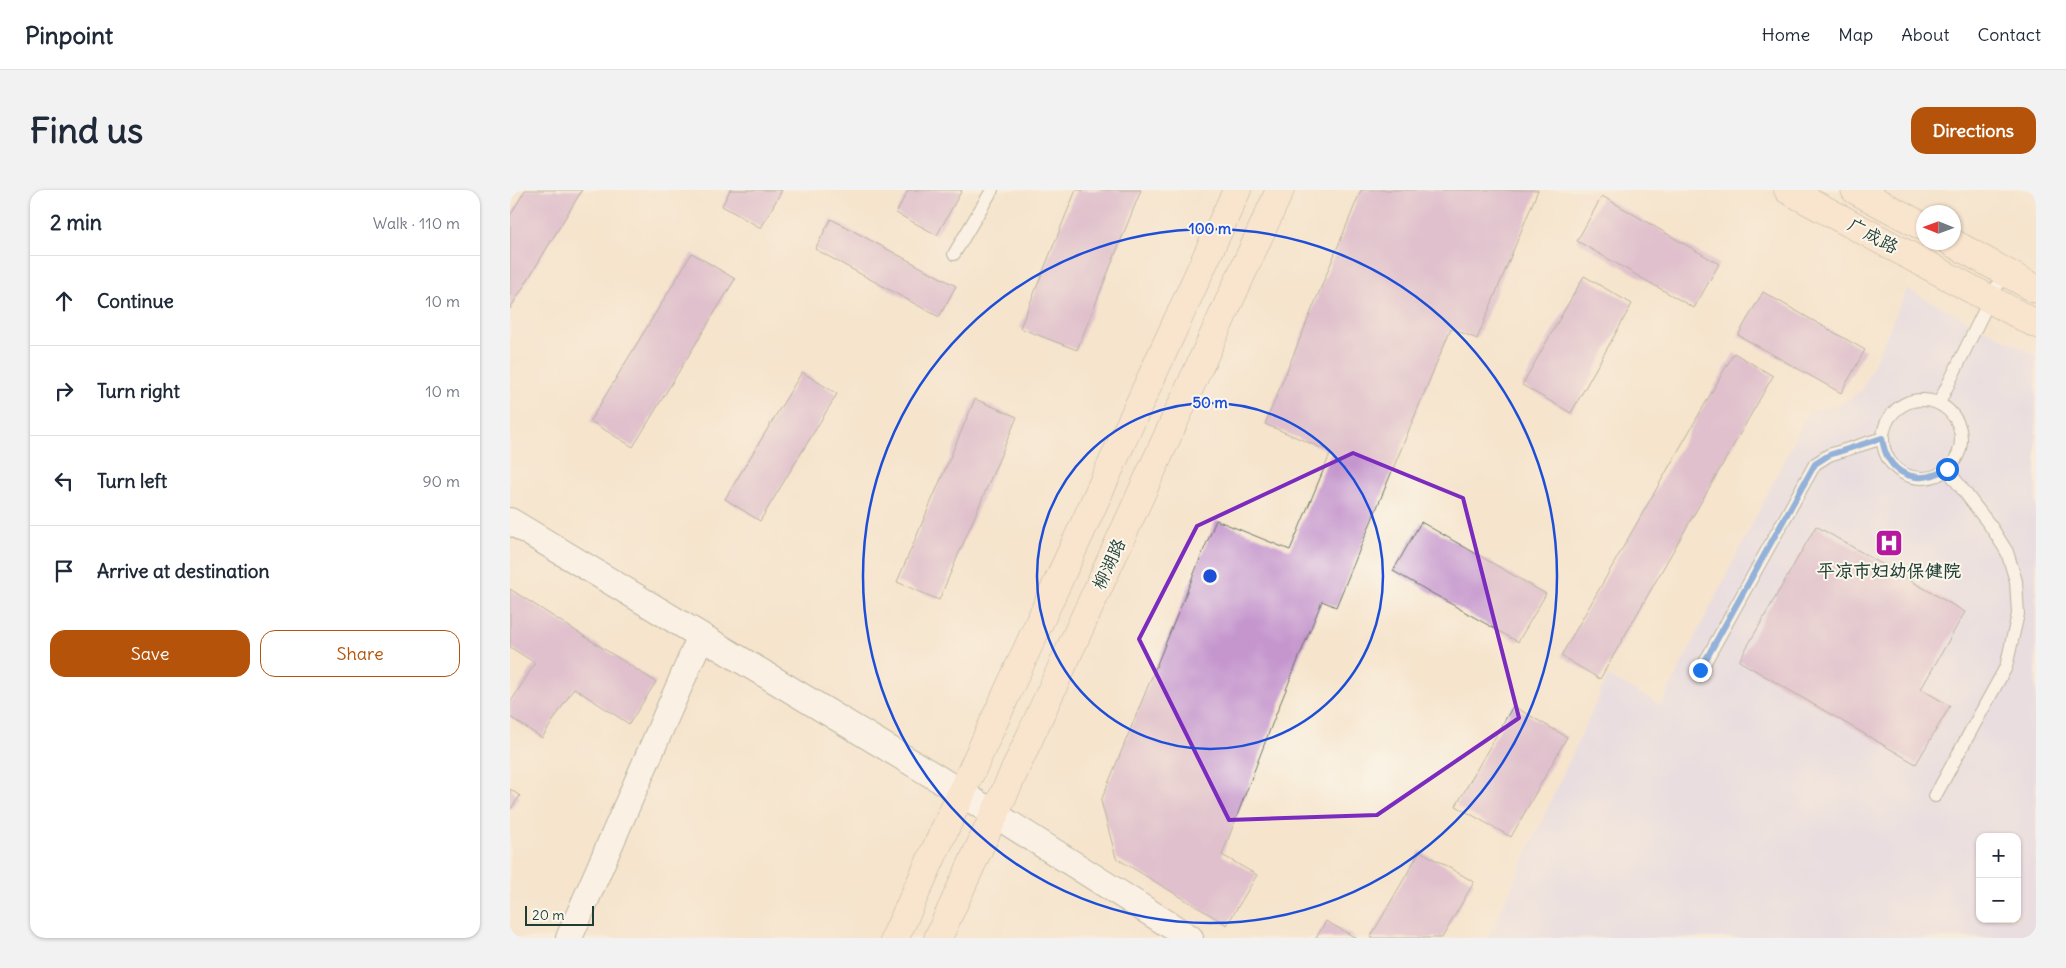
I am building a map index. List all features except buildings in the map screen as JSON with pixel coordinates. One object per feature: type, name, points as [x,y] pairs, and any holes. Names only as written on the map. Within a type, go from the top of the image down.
[{"type":"main road","points":[[895,938],[1237,190]]},
{"type":"main road","name":"柳湖路","points":[[938,938],[1280,190]]},
{"type":"main road","name":"广成路","points":[[1788,190],[2036,324]]},
{"type":"main road","name":"广成路","points":[[1856,190],[1916,223]]},
{"type":"main road","points":[[1961,247],[2036,289]]},
{"type":"street","points":[[510,521],[961,793],[1190,938]]},
{"type":"street","points":[[569,938],[701,636]]},
{"type":"lane","points":[[954,254],[992,190]]},
{"type":"lane","points":[[1938,403],[1990,299],[2006,272]]},
{"type":"lane","points":[[1928,400],[1938,403],[1948,409],[1955,418],[1960,434],[1959,450],[1954,461],[1947,469],[1937,475],[1915,478],[1905,474],[1888,459],[1882,438],[1884,427],[1896,408],[1906,403],[1928,400]]},
{"type":"lane","points":[[1700,670],[1815,464],[1829,455],[1882,438]]},
{"type":"lane","points":[[1935,796],[2006,667],[2018,614],[2016,581],[2007,552],[1992,528],[1947,469]]},
{"type":"highlighted area","points":[[1353,453],[1463,498],[1519,718],[1377,815],[1229,820],[1139,639],[1197,526]]},
{"type":"shaded area","name":"平凉市妇幼保健院","points":[[1907,289],[2036,355],[2036,938],[1488,938],[1608,676],[1661,705],[1809,411],[1838,406],[1862,390]]},
{"type":"place","name":"平凉市妇幼保健院","points":[[1889,543]]},
{"type":"route","points":[[1700,670],[1815,464],[1829,455],[1882,438],[1888,459],[1905,474],[1915,478],[1926,478],[1937,475],[1947,469]]}]
